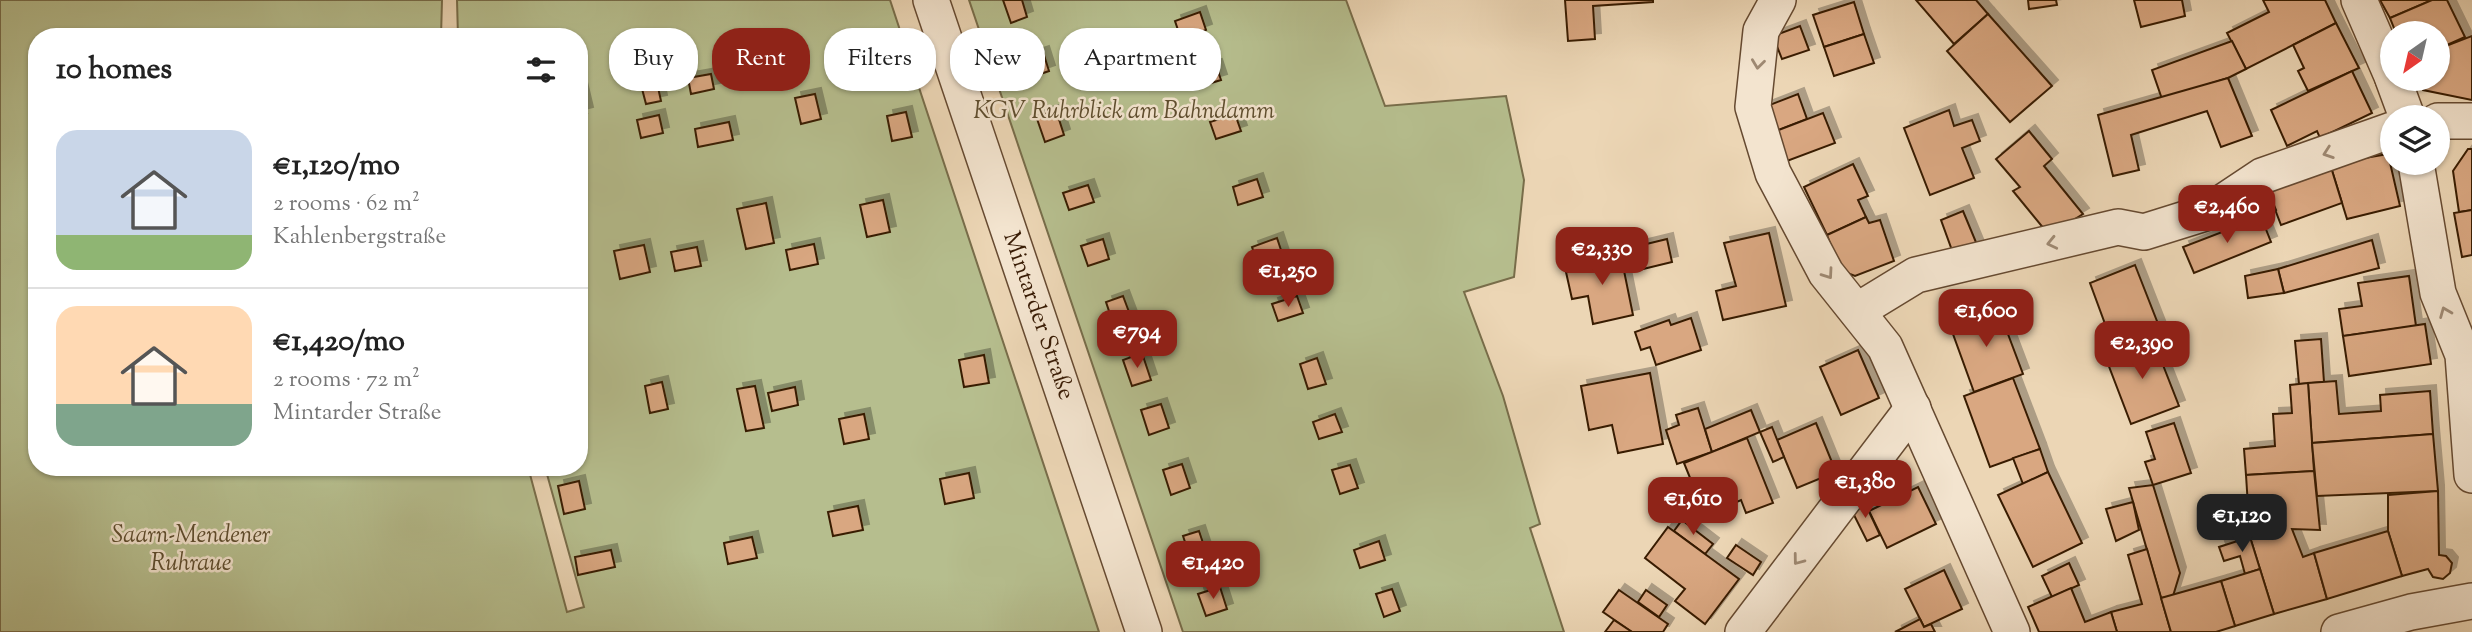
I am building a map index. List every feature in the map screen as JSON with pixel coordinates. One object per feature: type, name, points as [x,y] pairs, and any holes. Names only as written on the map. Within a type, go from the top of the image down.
[{"type":"street","name":"Mintarder Straße","points":[[931,0],[1144,632]]},
{"type":"street","points":[[1778,0],[1762,31],[1752,107],[1773,173],[1826,273],[1885,347],[2012,632]]},
{"type":"street","points":[[2359,0],[2380,48]]},
{"type":"street","points":[[2450,121],[2472,121]]},
{"type":"street","points":[[1857,311],[1916,275],[2118,227],[2144,232],[2208,212],[2262,176],[2380,134]]},
{"type":"street","points":[[2418,175],[2438,293],[2463,355],[2472,475]]},
{"type":"street","points":[[1743,632],[1913,408]]},
{"type":"street","points":[[2339,632],[2411,612],[2472,601]]},
{"type":"green space","name":"Saarn-Mendener Ruhraue","points":[[0,0],[442,0],[441,28],[28,28],[28,476],[530,476],[567,612],[584,607],[548,476],[588,476],[588,28],[458,28],[457,0],[890,0],[899,28],[824,28],[824,91],[920,91],[1099,632],[0,632]]},
{"type":"green space","name":"KGV Ruhrblick am Bahndamm","points":[[969,0],[1346,0],[1385,106],[1506,96],[1524,180],[1514,277],[1464,292],[1503,396],[1540,524],[1530,528],[1564,632],[1183,632],[1000,91],[1045,91],[1045,28],[978,28]]},
{"type":"building","points":[[1003,0],[1022,0],[1027,17],[1011,23]]},
{"type":"building","points":[[1565,0],[1653,2],[1593,6],[1595,39],[1568,41]]},
{"type":"building","points":[[1916,0],[1976,0],[1988,14],[1954,44]]},
{"type":"building","points":[[2028,0],[2056,0],[2057,5],[2029,9]]},
{"type":"building","points":[[2134,0],[2182,0],[2185,16],[2141,27]]},
{"type":"building","points":[[2263,0],[2325,0],[2336,23],[2246,69],[2227,33],[2269,12]]},
{"type":"building","points":[[2380,0],[2432,0],[2390,18]]},
{"type":"building","points":[[2432,0],[2447,0],[2465,37],[2450,44],[2450,21],[2391,21],[2390,18]]},
{"type":"building","points":[[1854,2],[1864,34],[1824,47],[1813,15]]},
{"type":"building","points":[[1200,12],[1205,28],[1177,28],[1175,21]]},
{"type":"building","points":[[1988,14],[2052,86],[2010,122],[1947,51]]},
{"type":"building","points":[[2336,23],[2359,68],[2308,91],[2298,71],[2304,68],[2293,45]]},
{"type":"building","points":[[1800,26],[1809,50],[1782,59],[1773,36]]},
{"type":"building","points":[[1864,34],[1874,63],[1834,76],[1824,47]]},
{"type":"building","points":[[2472,36],[2472,100],[2428,91],[2450,91],[2450,44]]},
{"type":"building","points":[[2232,41],[2246,69],[2228,78],[2162,99],[2152,70]]},
{"type":"building","points":[[2352,71],[2372,113],[2320,138],[2317,131],[2287,146],[2271,110]]},
{"type":"building","points":[[711,74],[712,89],[691,94],[690,91],[698,91],[698,76]]},
{"type":"building","points":[[2228,78],[2252,136],[2221,147],[2207,111],[2131,135],[2139,170],[2113,176],[2098,115]]},
{"type":"building","points":[[643,91],[659,91],[661,101],[646,104]]},
{"type":"building","points":[[815,94],[821,119],[801,124],[795,98]]},
{"type":"building","points":[[1798,94],[1807,119],[1776,131],[1767,106]]},
{"type":"building","points":[[1056,110],[1064,135],[1045,142],[1036,116]]},
{"type":"building","points":[[1949,110],[1954,126],[1972,120],[1980,141],[1962,148],[1974,178],[1930,195],[1904,128]]},
{"type":"building","points":[[906,112],[912,137],[892,141],[887,116]]},
{"type":"building","points":[[1823,113],[1835,143],[1787,161],[1776,131]]},
{"type":"building","points":[[1235,114],[1241,131],[1216,139],[1210,122]]},
{"type":"building","points":[[659,115],[663,133],[641,138],[637,120]]},
{"type":"building","points":[[729,122],[733,140],[698,147],[695,129]]},
{"type":"building","points":[[2029,131],[2052,159],[2044,166],[2083,214],[2049,235],[2013,191],[2020,187],[1996,159]]},
{"type":"building","points":[[2468,149],[2472,149],[2472,210],[2459,212],[2453,171]]},
{"type":"building","points":[[2380,155],[2380,175],[2393,175],[2400,206],[2347,219],[2330,164]]},
{"type":"building","points":[[1853,164],[1868,196],[1858,200],[1866,217],[1827,235],[1804,187]]},
{"type":"building","points":[[2330,164],[2342,203],[2281,225],[2266,186]]},
{"type":"building","points":[[1257,179],[1263,197],[1238,205],[1233,187]]},
{"type":"building","points":[[1088,185],[1094,202],[1069,210],[1063,193]]},
{"type":"building","points":[[2266,186],[2276,210],[2261,217],[2255,191]]},
{"type":"building","points":[[883,200],[890,232],[867,237],[860,205]]},
{"type":"building","points":[[766,203],[774,243],[746,249],[737,209]]},
{"type":"building","points":[[2472,210],[2472,255],[2462,257],[2454,213]]},
{"type":"building","points":[[1963,211],[1978,247],[1953,253],[1941,220]]},
{"type":"building","points":[[1866,217],[1869,223],[1880,220],[1894,261],[1855,276],[1840,270],[1827,235]]},
{"type":"building","points":[[2261,217],[2271,242],[2194,273],[2183,247]]},
{"type":"building","points":[[1769,233],[1786,306],[1723,320],[1716,291],[1736,286],[1724,243]]},
{"type":"building","points":[[1277,238],[1283,256],[1258,264],[1252,247]]},
{"type":"building","points":[[1103,239],[1109,259],[1088,266],[1081,246]]},
{"type":"building","points":[[1667,239],[1672,262],[1639,270],[1634,247]]},
{"type":"building","points":[[2372,240],[2379,268],[2284,293],[2278,269]]},
{"type":"building","points":[[814,244],[818,264],[790,270],[786,250]]},
{"type":"building","points":[[644,245],[650,272],[620,279],[614,251]]},
{"type":"building","points":[[697,247],[701,266],[675,271],[671,252]]},
{"type":"building","points":[[1620,251],[1633,315],[1593,324],[1588,296],[1572,299],[1566,272],[1583,269],[1580,259]]},
{"type":"building","points":[[2135,265],[2162,334],[2115,351],[2090,283]]},
{"type":"building","points":[[2278,269],[2284,293],[2248,298],[2245,276]]},
{"type":"building","points":[[2409,276],[2416,326],[2343,336],[2339,309],[2362,306],[2358,283]]},
{"type":"building","points":[[1123,296],[1132,320],[1114,326],[1106,302]]},
{"type":"building","points":[[1297,296],[1303,313],[1278,321],[1272,304]]},
{"type":"building","points":[[1997,305],[2023,374],[1974,392],[1949,323]]},
{"type":"building","points":[[1691,318],[1701,350],[1656,365],[1650,347],[1641,350],[1635,332],[1669,320],[1671,325]]},
{"type":"building","points":[[2425,324],[2431,364],[2349,376],[2343,336]]},
{"type":"building","points":[[2152,337],[2179,406],[2131,424],[2105,356]]},
{"type":"building","points":[[2321,339],[2324,382],[2299,384],[2295,341]]},
{"type":"building","points":[[1858,350],[1879,398],[1841,415],[1820,367]]},
{"type":"building","points":[[1142,353],[1151,380],[1132,386],[1123,360]]},
{"type":"building","points":[[984,355],[989,383],[964,387],[959,360]]},
{"type":"building","points":[[1317,358],[1326,384],[1308,389],[1300,364]]},
{"type":"building","points":[[1650,373],[1663,444],[1618,453],[1612,425],[1589,430],[1581,386]]},
{"type":"building","points":[[2013,378],[2040,449],[1990,467],[1964,396]]},
{"type":"building","points":[[2336,381],[2339,414],[2381,411],[2380,395],[2430,391],[2433,434],[2312,443],[2308,383]]},
{"type":"building","points":[[662,382],[668,409],[650,413],[645,386]]},
{"type":"building","points":[[2308,383],[2314,471],[2246,475],[2244,449],[2275,446],[2273,414],[2292,413],[2290,385]]},
{"type":"building","points":[[755,386],[764,428],[746,431],[737,389]]},
{"type":"building","points":[[795,387],[798,405],[772,411],[768,393]]},
{"type":"building","points":[[1161,404],[1169,428],[1149,435],[1141,410]]},
{"type":"building","points":[[1698,408],[1712,452],[1677,464],[1666,430],[1679,425],[1676,415]]},
{"type":"building","points":[[1751,410],[1760,432],[1712,452],[1705,429]]},
{"type":"building","points":[[864,414],[869,439],[844,444],[839,419]]},
{"type":"building","points":[[1335,414],[1342,432],[1319,439],[1313,422]]},
{"type":"building","points":[[1816,423],[1836,472],[1797,488],[1777,440]]},
{"type":"building","points":[[2174,423],[2191,473],[2153,485],[2145,462],[2155,459],[2146,432]]},
{"type":"building","points":[[1772,427],[1784,457],[1773,462],[1760,432]]},
{"type":"building","points":[[2433,434],[2438,491],[2317,496],[2312,443]]},
{"type":"building","points":[[1747,438],[1773,503],[1746,513],[1741,500],[1730,505],[1726,496],[1701,505],[1684,463]]},
{"type":"building","points":[[2040,449],[2048,472],[2023,484],[2013,458]]},
{"type":"building","points":[[1182,464],[1190,488],[1171,495],[1163,470]]},
{"type":"building","points":[[1350,465],[1358,488],[1340,494],[1332,470]]},
{"type":"building","points":[[2314,471],[2320,530],[2292,529],[2303,557],[2314,553],[2327,599],[2274,614],[2250,537],[2246,475]]},
{"type":"building","points":[[2048,472],[2082,543],[2033,567],[1998,495]]},
{"type":"building","points":[[969,473],[974,498],[945,504],[940,479]]},
{"type":"building","points":[[579,481],[585,509],[564,514],[558,486]]},
{"type":"building","points":[[2153,485],[2180,573],[2173,596],[2161,598],[2129,488]]},
{"type":"building","points":[[1918,487],[1936,524],[1887,548],[1869,511]]},
{"type":"building","points":[[2438,491],[2439,555],[2446,556],[2452,563],[2450,573],[2443,579],[2433,577],[2428,569],[2402,576],[2388,531],[2388,495]]},
{"type":"building","points":[[1863,499],[1880,535],[1867,541],[1849,505]]},
{"type":"building","points":[[2133,502],[2139,530],[2116,541],[2106,509]]},
{"type":"building","points":[[858,506],[863,530],[833,536],[828,512]]},
{"type":"building","points":[[1682,520],[1713,544],[1705,554],[1674,531]]},
{"type":"building","points":[[1668,527],[1739,579],[1705,624],[1675,601],[1685,589],[1645,558]]},
{"type":"building","points":[[1199,531],[1207,555],[1191,560],[1183,536]]},
{"type":"building","points":[[2388,531],[2402,576],[2327,599],[2314,553]]},
{"type":"building","points":[[752,537],[757,558],[728,564],[724,543]]},
{"type":"building","points":[[2250,537],[2260,569],[2245,574],[2240,556],[2224,561],[2219,547]]},
{"type":"building","points":[[1379,541],[1385,560],[1360,568],[1354,550]]},
{"type":"building","points":[[1736,545],[1761,562],[1753,575],[1727,558]]},
{"type":"building","points":[[2147,549],[2171,632],[2117,632],[2111,612],[2142,604],[2128,555]]},
{"type":"building","points":[[611,550],[615,567],[578,575],[575,557]]},
{"type":"building","points":[[2069,563],[2079,585],[2052,597],[2042,576]]},
{"type":"building","points":[[2260,569],[2274,614],[2235,626],[2221,581]]},
{"type":"building","points":[[1944,570],[1962,609],[1924,627],[1905,589]]},
{"type":"building","points":[[2221,581],[2235,626],[2216,632],[2171,632],[2161,598]]},
{"type":"building","points":[[1220,587],[1227,609],[1206,616],[1198,594]]},
{"type":"building","points":[[2071,588],[2085,622],[2111,612],[2117,632],[2039,632],[2028,607]]},
{"type":"building","points":[[1392,589],[1400,611],[1384,617],[1376,594]]},
{"type":"building","points":[[1619,590],[1668,624],[1663,632],[1632,632],[1603,612]]},
{"type":"building","points":[[1646,590],[1667,605],[1659,617],[1638,602]]},
{"type":"building","points":[[1920,619],[1924,627],[1931,624],[1935,632],[1895,632]]},
{"type":"building","points":[[1614,620],[1632,632],[1605,632]]}]
